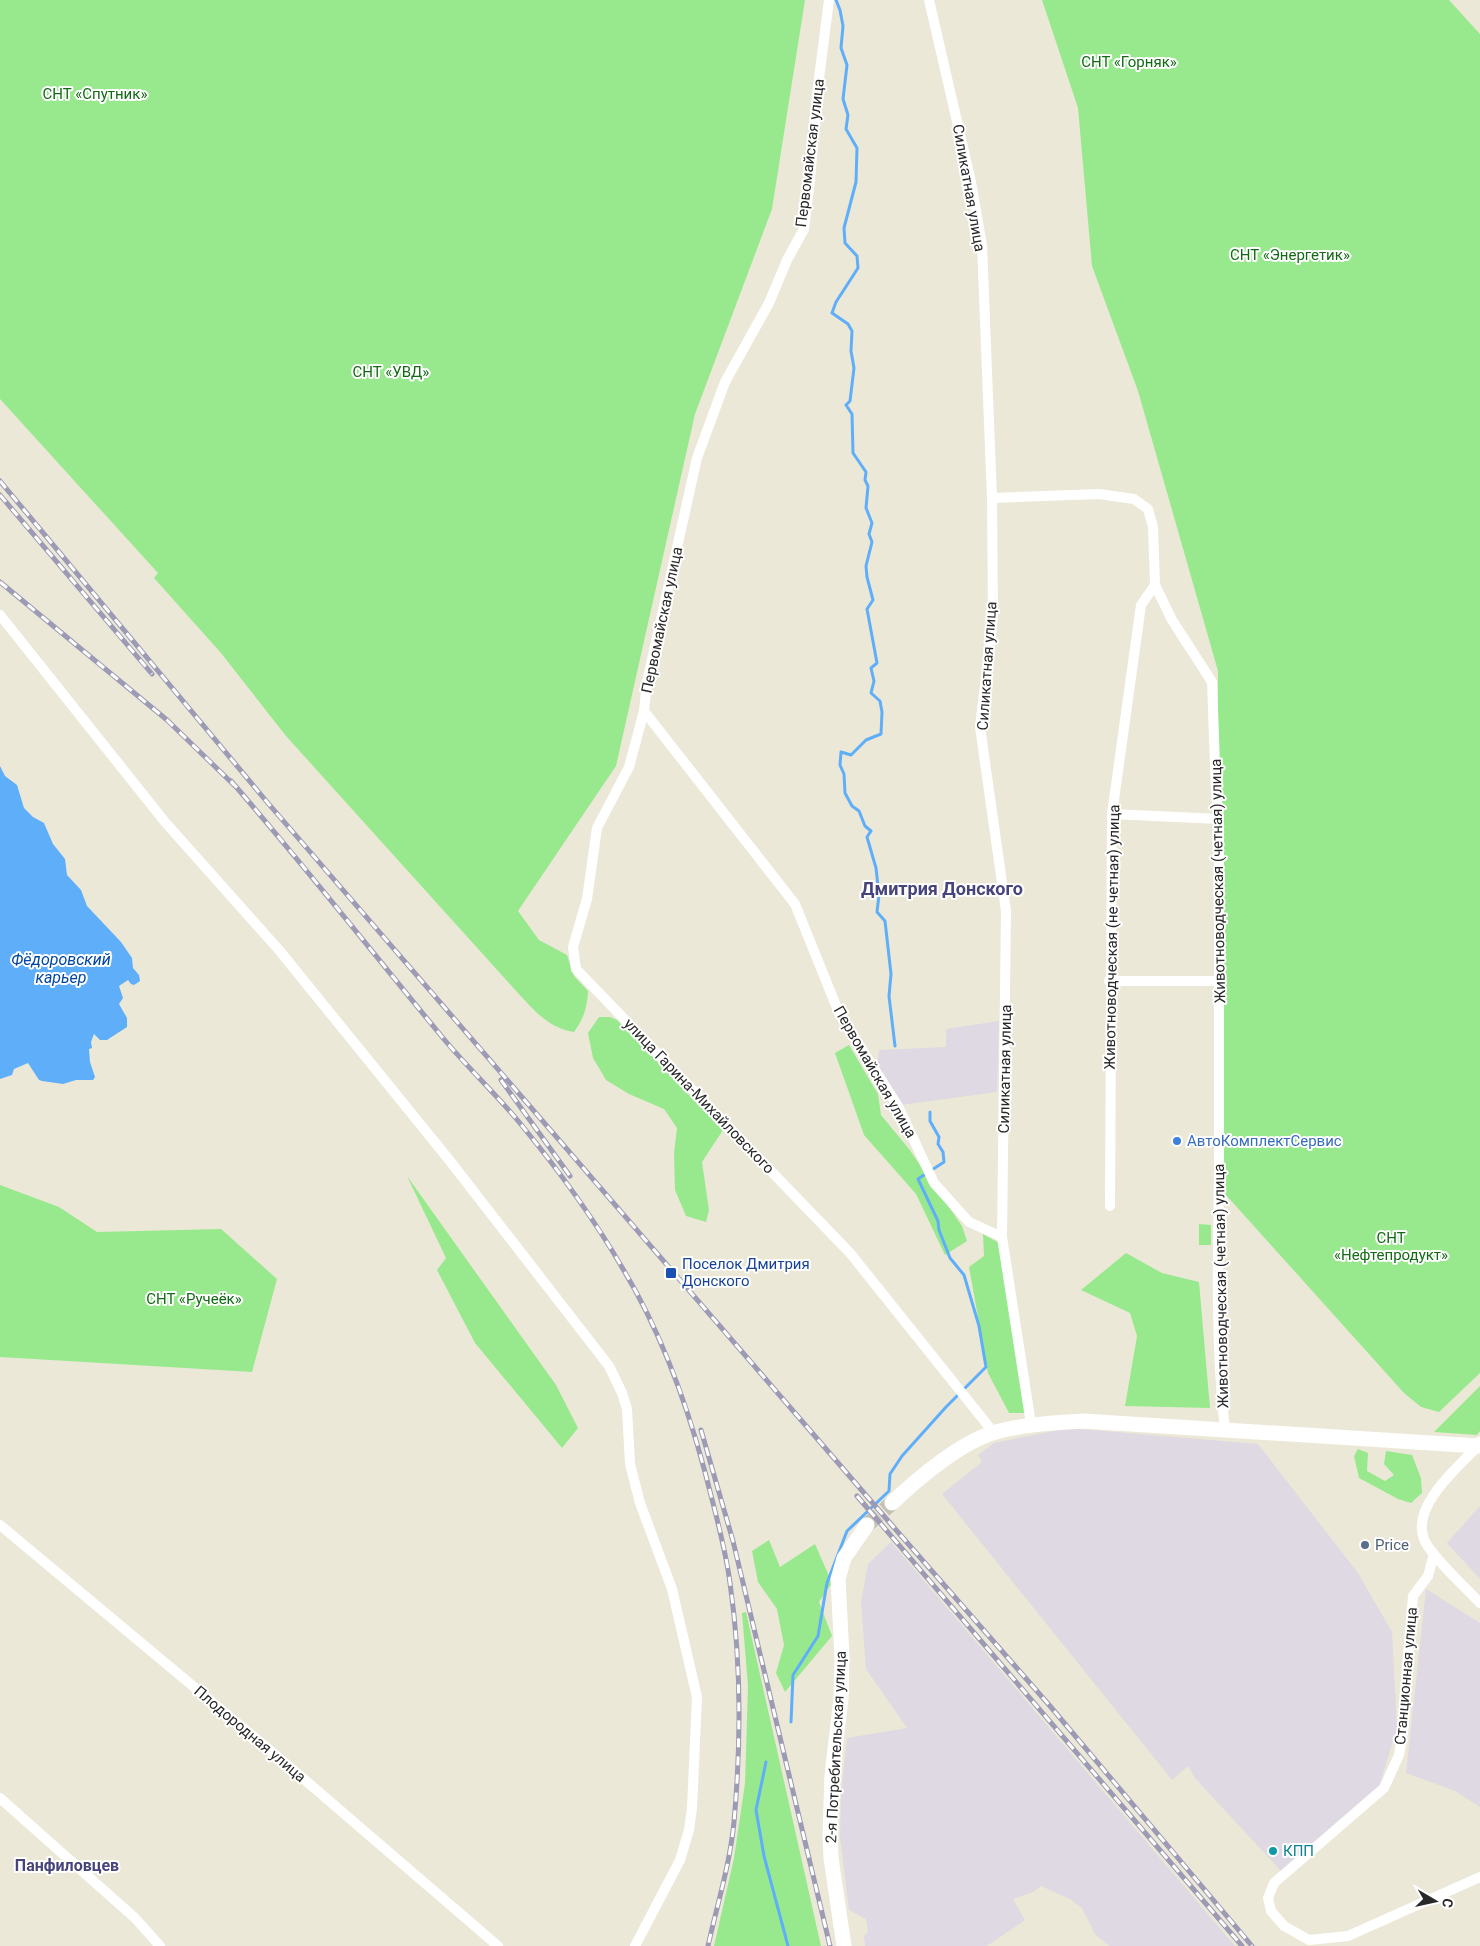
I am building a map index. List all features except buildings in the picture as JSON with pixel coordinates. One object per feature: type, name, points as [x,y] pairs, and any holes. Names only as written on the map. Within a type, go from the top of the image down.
[{"type":"street","name":"Первомайская улица","points":[[829,0],[817,94],[804,229],[769,303],[725,382],[697,458],[647,682],[644,711],[795,904],[839,1012],[899,1108],[934,1183],[969,1222],[1002,1237]]},
{"type":"street","name":"Силикатная улица","points":[[929,0],[971,182],[982,245],[992,498],[993,617],[980,727],[1006,911],[1002,1237],[1031,1424]]},
{"type":"street","name":"Животноводческая (четная) улица","points":[[992,498],[1099,494],[1134,499],[1148,509],[1153,527],[1155,585],[1172,620],[1212,682],[1216,793],[1219,819],[1221,981],[1218,1279],[1220,1357],[1225,1429]]},
{"type":"street","name":"Животноводческая (не четная) улица","points":[[1110,1206],[1109,981],[1112,814],[1141,606],[1155,585]]},
{"type":"street","points":[[0,615],[165,822],[279,950],[450,1161],[609,1366],[622,1393],[627,1410],[630,1464],[640,1503],[672,1589],[697,1697],[692,1808],[689,1830],[680,1860],[636,1946]]},
{"type":"street","name":"улица Гарина-Михайловского","points":[[644,711],[629,767],[597,828],[587,899],[573,947],[576,969],[850,1253],[994,1432]]},
{"type":"street","points":[[1112,814],[1219,819]]},
{"type":"street","points":[[1109,981],[1221,981]]},
{"type":"street","points":[[892,1503],[938,1464],[965,1446],[994,1432],[1031,1424],[1083,1421],[1479,1445]]},
{"type":"street","points":[[1479,1445],[1441,1485],[1426,1508],[1422,1533],[1434,1554],[1480,1603]]},
{"type":"street","name":"Плодородная улица","points":[[0,1525],[291,1768],[498,1946]]},
{"type":"street","name":"2-я Потребительская улица","points":[[844,1946],[831,1858],[830,1836],[832,1775],[841,1698],[842,1658],[838,1578],[844,1558],[867,1525]]},
{"type":"street","name":"Станционная улица","points":[[1434,1554],[1428,1576],[1413,1596],[1404,1726],[1398,1755],[1384,1788],[1274,1883],[1268,1898],[1271,1911],[1284,1926],[1309,1940],[1348,1936],[1480,1877]]},
{"type":"street","points":[[0,1798],[135,1918],[160,1946]]},
{"type":"shaded area","points":[[999,1021],[997,1092],[901,1105],[877,1067],[879,1050],[946,1047],[946,1029]]},
{"type":"shaded area","points":[[1068,1428],[1258,1444],[1358,1573],[1392,1632],[1397,1728],[1378,1790],[1283,1873],[1195,1778],[1188,1766],[1172,1780],[942,1494],[982,1462],[978,1455],[994,1443]]},
{"type":"shaded area","points":[[1480,1506],[1480,1579],[1447,1543]]},
{"type":"shaded area","points":[[891,1542],[1235,1946],[1109,1946],[1095,1934],[1082,1908],[1070,1899],[1041,1886],[1033,1892],[1013,1899],[1025,1920],[987,1946],[865,1946],[864,1936],[868,1932],[866,1919],[849,1910],[840,1837],[841,1794],[847,1738],[907,1728],[866,1669],[861,1602],[868,1564]]},
{"type":"shaded area","points":[[1426,1589],[1480,1623],[1480,1807],[1455,1791],[1406,1773]]},
{"type":"green space","name":"СНТ «УВД»","points":[[0,0],[805,0],[772,209],[695,414],[616,766],[518,911],[539,940],[567,955],[574,976],[588,991],[584,1013],[574,1032],[557,1027],[549,1022],[536,1012],[517,992],[286,736],[221,653],[154,578],[158,573],[0,399]]},
{"type":"green space","name":"СНТ «Энергетик»","points":[[1042,0],[1449,0],[1480,34],[1480,1373],[1439,1412],[1421,1407],[1404,1393],[1217,1185],[1218,671],[1138,391],[1092,266],[1078,108]]},
{"type":"green space","points":[[599,1017],[610,1017],[617,1020],[723,1130],[702,1162],[709,1210],[706,1222],[686,1216],[675,1190],[674,1153],[677,1128],[664,1109],[629,1094],[606,1080],[593,1058],[588,1033]]},
{"type":"green space","points":[[849,1045],[878,1094],[881,1115],[909,1149],[962,1226],[967,1241],[945,1255],[916,1194],[864,1135],[835,1053]]},
{"type":"green space","points":[[407,1176],[556,1385],[578,1428],[562,1448],[475,1343],[437,1270],[446,1258]]},
{"type":"green space","name":"СНТ «Ручеёк»","points":[[0,1185],[59,1207],[97,1232],[221,1229],[277,1279],[252,1372],[0,1357]]},
{"type":"green space","points":[[1199,1224],[1211,1225],[1211,1245],[1199,1245]]},
{"type":"green space","points":[[983,1234],[999,1243],[1026,1413],[1009,1413],[988,1373],[969,1267],[984,1256]]},
{"type":"green space","points":[[1126,1253],[1162,1273],[1199,1282],[1210,1408],[1125,1406],[1137,1336],[1130,1313],[1081,1290]]},
{"type":"green space","points":[[1480,1386],[1480,1431],[1477,1435],[1434,1432]]},
{"type":"green space","points":[[1358,1449],[1368,1453],[1367,1471],[1385,1481],[1394,1475],[1384,1464],[1386,1451],[1412,1455],[1421,1478],[1422,1493],[1411,1503],[1398,1499],[1359,1478],[1354,1456]]},
{"type":"green space","points":[[769,1540],[780,1567],[815,1544],[832,1583],[819,1602],[832,1636],[785,1692],[776,1673],[784,1645],[777,1609],[758,1582],[752,1551]]},
{"type":"green space","points":[[746,1612],[821,1946],[714,1946],[734,1858],[745,1783],[748,1686],[742,1613]]},
{"type":"water","name":"Фёдоровский карьер","points":[[0,766],[5,776],[17,785],[24,808],[33,817],[44,823],[53,844],[65,859],[67,875],[81,890],[87,906],[121,942],[132,958],[133,968],[139,975],[140,981],[134,985],[128,980],[119,986],[123,998],[119,1004],[127,1018],[127,1027],[107,1040],[100,1040],[94,1034],[91,1042],[92,1048],[89,1049],[90,1062],[95,1077],[93,1080],[76,1080],[63,1084],[42,1081],[39,1080],[28,1063],[14,1069],[12,1075],[0,1079]]},
{"type":"waterway","points":[[836,0],[843,26],[841,48],[847,65],[843,99],[848,115],[846,129],[857,148],[856,182],[844,228],[845,243],[857,256],[858,268],[836,302],[832,313],[848,324],[852,331],[851,351],[854,368],[850,401],[846,405],[852,414],[853,453],[866,472],[865,480],[868,486],[866,508],[872,523],[869,534],[872,542],[866,566],[873,600],[867,609],[877,663],[871,668],[874,681],[871,693],[880,701],[882,712],[881,734],[866,740],[851,755],[841,752],[840,765],[844,774],[845,793],[852,806],[859,811],[865,826],[871,831],[867,837],[876,868],[879,895],[877,912],[885,921],[891,974],[889,996],[895,1046]]},
{"type":"waterway","points":[[791,1722],[793,1675],[818,1636],[827,1583],[847,1531],[889,1491],[890,1474],[902,1456],[946,1407],[986,1367],[979,1326],[964,1275],[950,1258],[939,1230],[938,1221],[918,1179],[944,1162],[943,1152],[938,1144],[939,1137],[930,1121],[930,1112]]},
{"type":"waterway","points":[[766,1762],[756,1810],[764,1856],[788,1946]]},
{"type":"tunnel","points":[[867,1525],[892,1503]]},
{"type":"railway","points":[[0,481],[267,802],[1050,1706],[1252,1946]]},
{"type":"railway","points":[[0,495],[152,674]]},
{"type":"railway","points":[[0,582],[167,720],[234,785]]},
{"type":"railway","points":[[231,781],[443,1038],[510,1111],[561,1175],[623,1269],[661,1342],[681,1393],[698,1445],[719,1527],[734,1612],[739,1702],[738,1763],[734,1822],[726,1869],[708,1946]]},
{"type":"railway","points":[[501,1080],[570,1176]]},
{"type":"railway","points":[[701,1430],[733,1541],[830,1946]]},
{"type":"railway","points":[[857,1496],[1242,1946]]},
{"type":"place","name":"АвтоКомплектСервис","points":[[1177,1141]]},
{"type":"place","name":"Поселок Дмитрия Донского","points":[[671,1273]]},
{"type":"place","name":"Price","points":[[1365,1545]]},
{"type":"place","name":"КПП","points":[[1273,1851]]},
{"type":"district","name":"Дмитрия Донского","points":[[942,889]]},
{"type":"district","name":"Панфиловцев","points":[[67,1865]]},
{"type":"park label","name":"СНТ «Горняк»","points":[[1129,62]]},
{"type":"park label","name":"СНТ «Спутник»","points":[[95,94]]},
{"type":"park label","name":"СНТ «Нефтепродукт»","points":[[1391,1246]]}]
